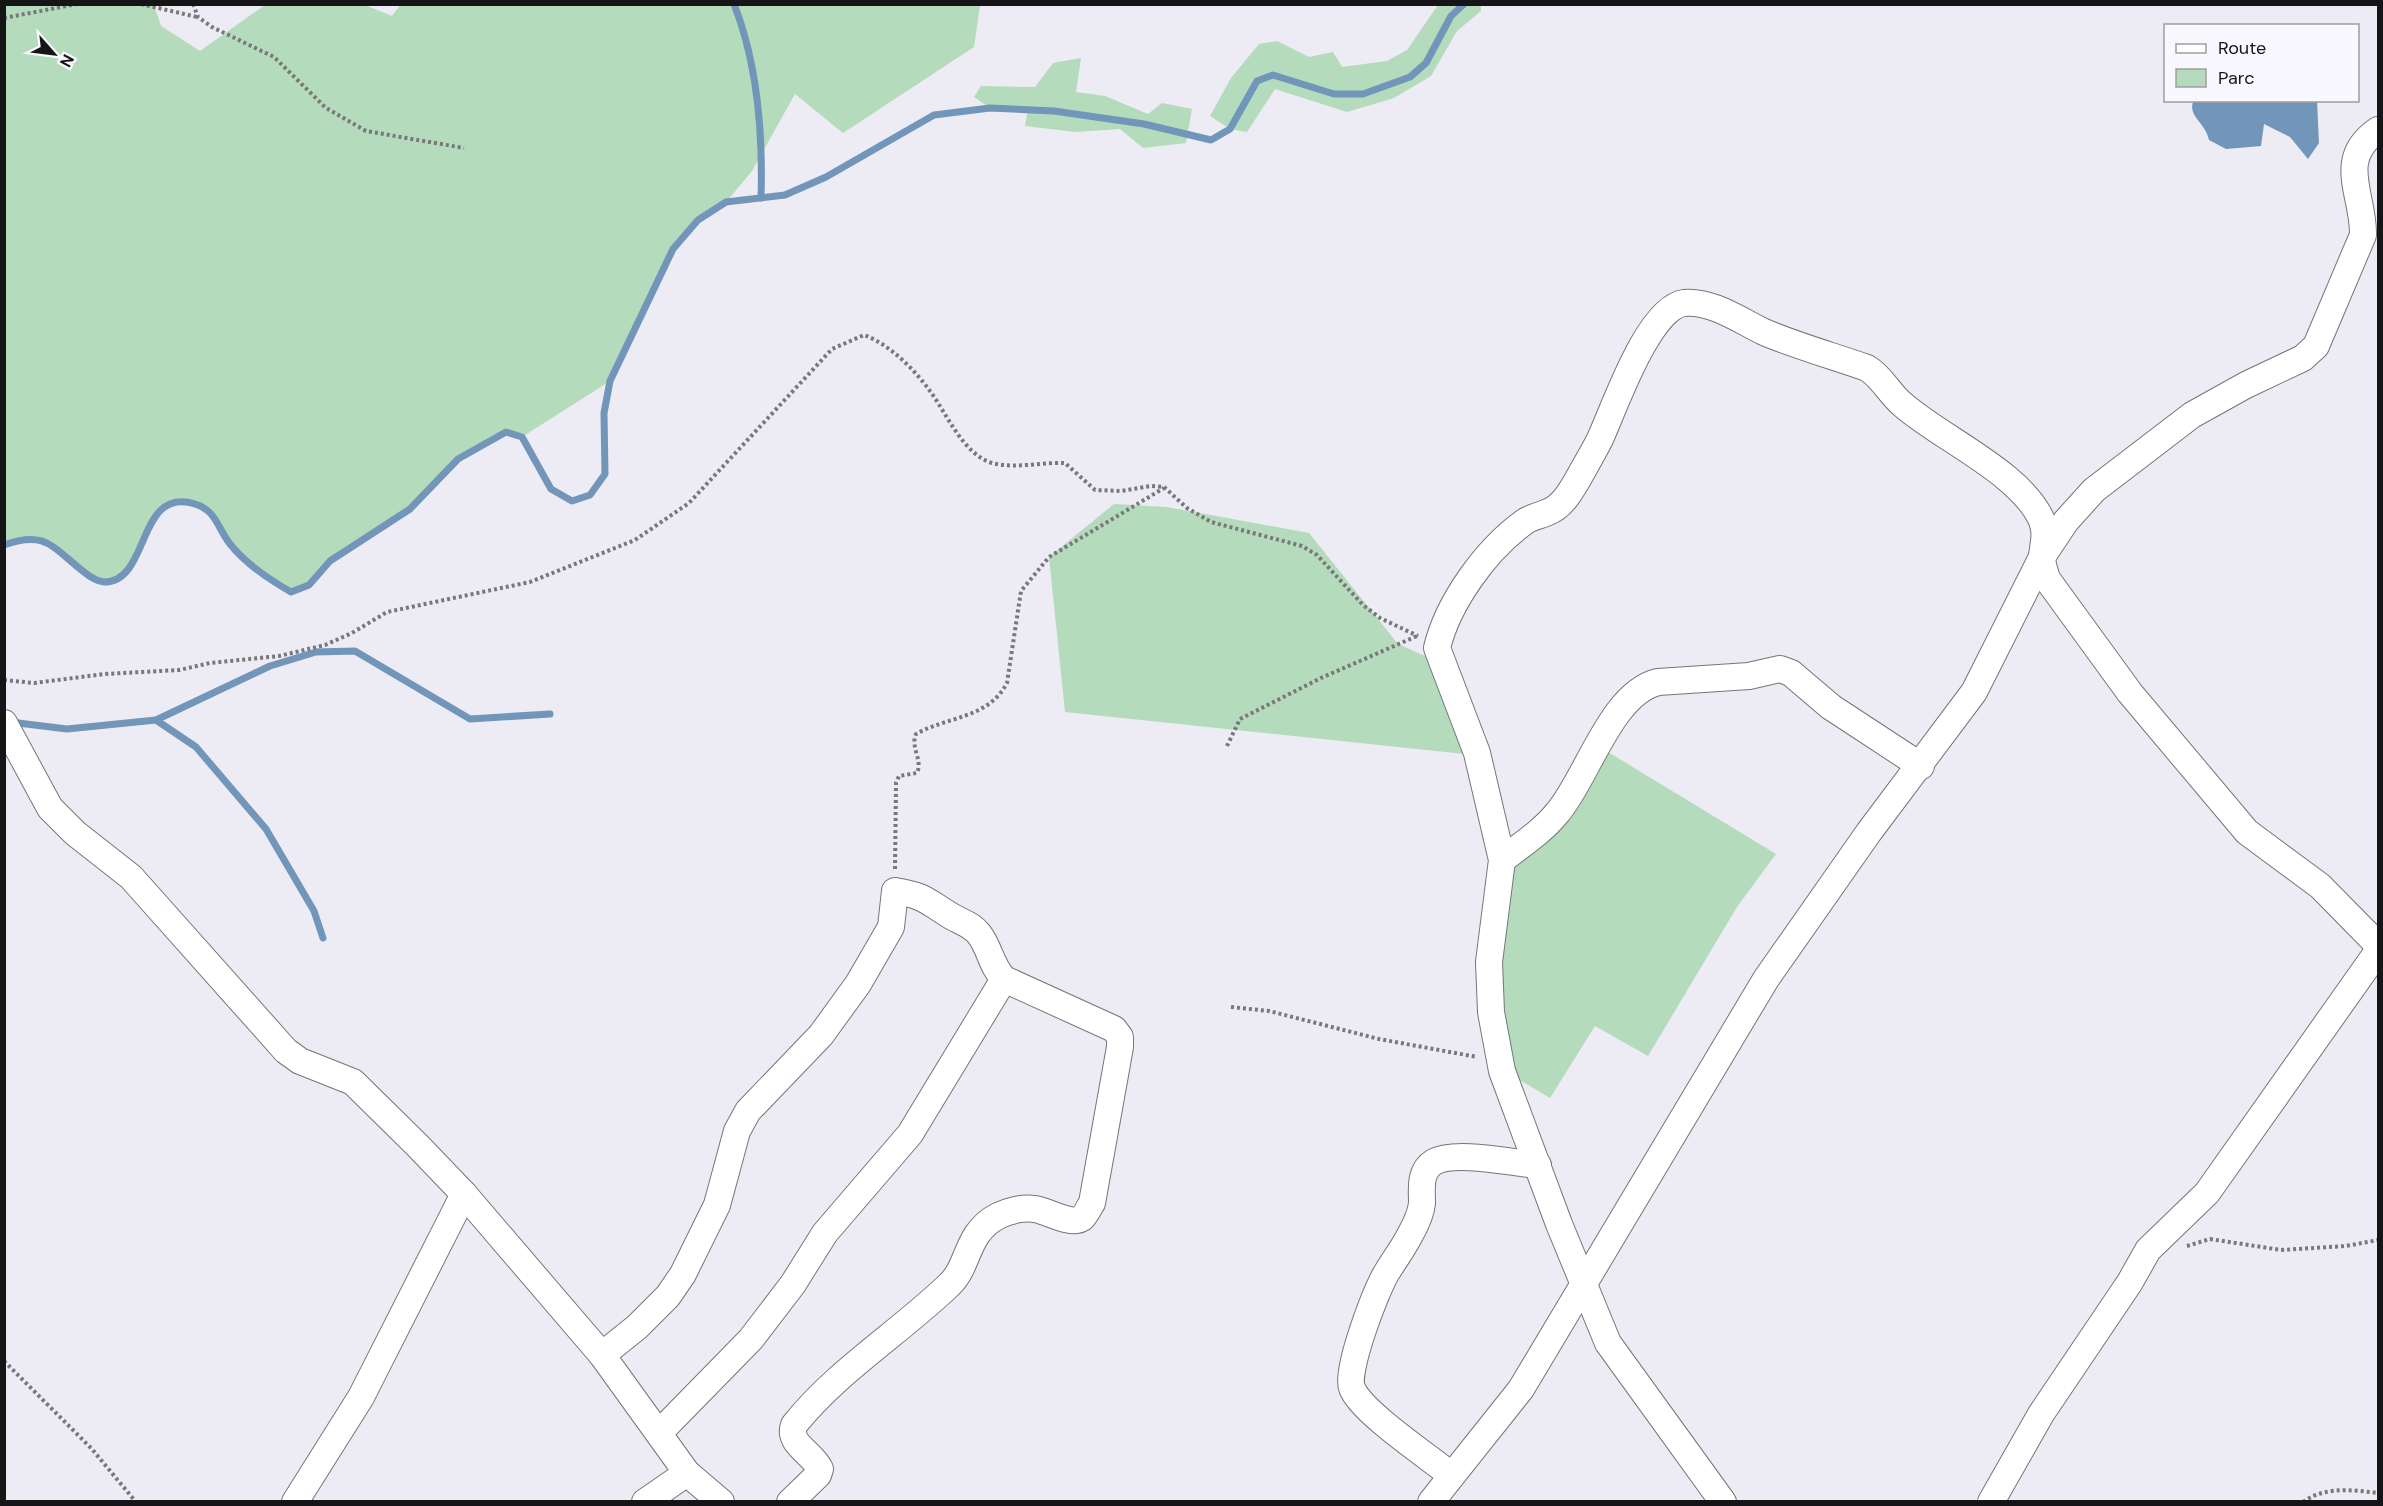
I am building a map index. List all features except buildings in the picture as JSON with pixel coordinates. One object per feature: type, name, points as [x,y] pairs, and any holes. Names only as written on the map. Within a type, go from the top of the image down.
[{"type":"street","points":[[1431,1502],[1521,1389],[1766,979],[1869,832],[1974,692],[2042,557],[2066,521],[2094,490],[2192,415],[2246,385],[2303,358],[2316,346],[2363,235],[2364,217],[2353,170],[2358,154],[2370,136],[2379,130]]},
{"type":"street","points":[[1723,1502],[1608,1343],[1559,1224],[1499,1061],[1491,1012],[1489,962],[1502,860],[1477,753],[1427,642],[1440,635],[1470,578],[1500,542],[1525,521],[1551,511],[1571,491],[1599,441],[1636,355],[1660,319],[1683,303],[1727,313],[1764,332],[1867,368],[1877,374],[1900,402],[1978,458],[2032,504],[2045,532],[2042,557],[2047,579],[2130,693],[2247,832],[2320,886],[2379,945]]},
{"type":"street","points":[[1502,860],[1559,811],[1597,744],[1635,693],[1645,685],[1658,682],[1749,676],[1780,669],[1791,673],[1832,707],[1920,766]]},
{"type":"street","points":[[4,723],[50,808],[75,833],[131,877],[177,926],[271,1036],[300,1061],[353,1082],[464,1194],[602,1355],[687,1473],[721,1502]]},
{"type":"street","points":[[602,1355],[637,1327],[668,1296],[683,1274],[717,1205],[737,1131],[748,1111],[821,1035],[858,984],[891,927],[895,891],[916,895],[933,902],[951,916],[966,923],[979,935],[992,964],[1004,979],[1106,1024],[1120,1037],[1092,1203],[1080,1219],[1071,1220],[1048,1211],[1020,1209],[999,1216],[982,1228],[970,1244],[950,1285],[914,1318],[872,1349],[794,1425],[791,1432],[794,1441],[817,1461],[820,1470],[790,1502]]},
{"type":"street","points":[[1991,1502],[2041,1414],[2148,1250],[2207,1193],[2379,951]]},
{"type":"street","points":[[659,1433],[751,1339],[793,1284],[825,1233],[910,1134],[1004,979]]},
{"type":"street","points":[[1451,1475],[1364,1406],[1352,1389],[1350,1376],[1356,1350],[1387,1272],[1418,1219],[1422,1204],[1420,1189],[1425,1173],[1432,1163],[1444,1158],[1462,1157],[1538,1165]]},
{"type":"street","points":[[295,1502],[361,1397],[464,1194]]},
{"type":"street","points":[[645,1502],[687,1473]]},
{"type":"path","points":[[4,18],[77,4]]},
{"type":"path","points":[[141,4],[198,17],[212,27],[274,57],[326,108],[366,131],[464,148]]},
{"type":"path","points":[[193,4],[198,17]]},
{"type":"path","points":[[4,680],[34,683],[105,674],[179,670],[210,663],[279,656],[325,645],[352,633],[387,612],[530,582],[562,570],[635,540],[689,503],[832,349],[864,335],[878,340],[929,389],[963,439],[976,453],[990,462],[1005,465],[1065,463],[1095,490],[1121,491],[1151,486],[1164,488],[1187,508],[1211,522],[1275,537],[1317,555],[1364,605],[1380,618],[1427,642]]},
{"type":"path","points":[[895,891],[893,848],[896,783],[899,776],[917,773],[919,769],[914,743],[916,734],[982,711],[1002,694],[1007,683],[1021,591],[1049,557],[1164,488]]},
{"type":"path","points":[[1227,746],[1240,719],[1321,678],[1427,642]]},
{"type":"path","points":[[1231,1007],[1269,1011],[1379,1039],[1499,1061]]},
{"type":"path","points":[[2181,1248],[2210,1239],[2281,1250],[2346,1246],[2379,1240]]},
{"type":"path","points":[[4,1361],[91,1448],[136,1502]]},
{"type":"path","points":[[2303,1502],[2314,1494],[2348,1490],[2379,1493]]},
{"type":"green space","points":[[401,4],[980,5],[974,47],[843,133],[795,94],[752,171],[726,202],[698,220],[673,249],[610,381],[522,437],[506,432],[458,459],[410,509],[330,561],[309,585],[291,592],[277,584],[229,544],[205,507],[182,503],[166,506],[156,515],[137,558],[127,570],[113,579],[103,581],[93,579],[40,539],[26,538],[5,545],[5,5],[154,5],[161,26],[200,51],[265,5],[365,5],[392,16]]},
{"type":"green space","points":[[1438,5],[1481,5],[1481,11],[1457,31],[1431,76],[1394,98],[1347,112],[1275,89],[1247,132],[1230,129],[1210,116],[1231,78],[1259,44],[1277,41],[1309,57],[1333,52],[1342,67],[1387,61],[1407,50]]},
{"type":"green space","points":[[1081,58],[1076,92],[1105,96],[1148,114],[1162,103],[1192,109],[1186,143],[1143,148],[1120,129],[1075,132],[1025,126],[1028,109],[990,108],[974,97],[981,86],[1035,87],[1053,63]]},
{"type":"green space","points":[[1114,504],[1167,507],[1309,533],[1398,644],[1434,660],[1474,755],[1065,712],[1049,557]]},
{"type":"green space","points":[[1598,746],[1776,854],[1737,907],[1648,1056],[1595,1026],[1550,1098],[1503,1070],[1500,872]]},
{"type":"water","points":[[2193,102],[2317,102],[2319,143],[2308,159],[2290,137],[2264,124],[2261,146],[2226,149],[2209,140],[2194,115]]},
{"type":"waterway","points":[[734,4],[754,75],[760,124],[761,198]]},
{"type":"waterway","points":[[4,545],[30,539],[39,540],[56,549],[91,577],[104,582],[119,578],[130,567],[153,521],[162,509],[176,502],[195,504],[212,515],[230,544],[243,558],[266,577],[291,592],[309,585],[330,561],[410,509],[458,459],[506,432],[522,437],[551,489],[572,501],[590,495],[605,474],[604,413],[610,381],[673,249],[698,220],[726,202],[785,195],[826,177],[934,115],[990,108],[1054,111],[1144,124],[1211,140],[1230,129],[1257,81],[1273,75],[1334,94],[1363,94],[1410,77],[1426,63],[1451,16],[1464,4]]},
{"type":"waterway","points":[[156,720],[270,666],[316,652],[355,651],[470,719],[550,714]]},
{"type":"waterway","points":[[10,722],[67,729],[156,720],[196,747],[266,829],[314,911],[323,938]]}]
